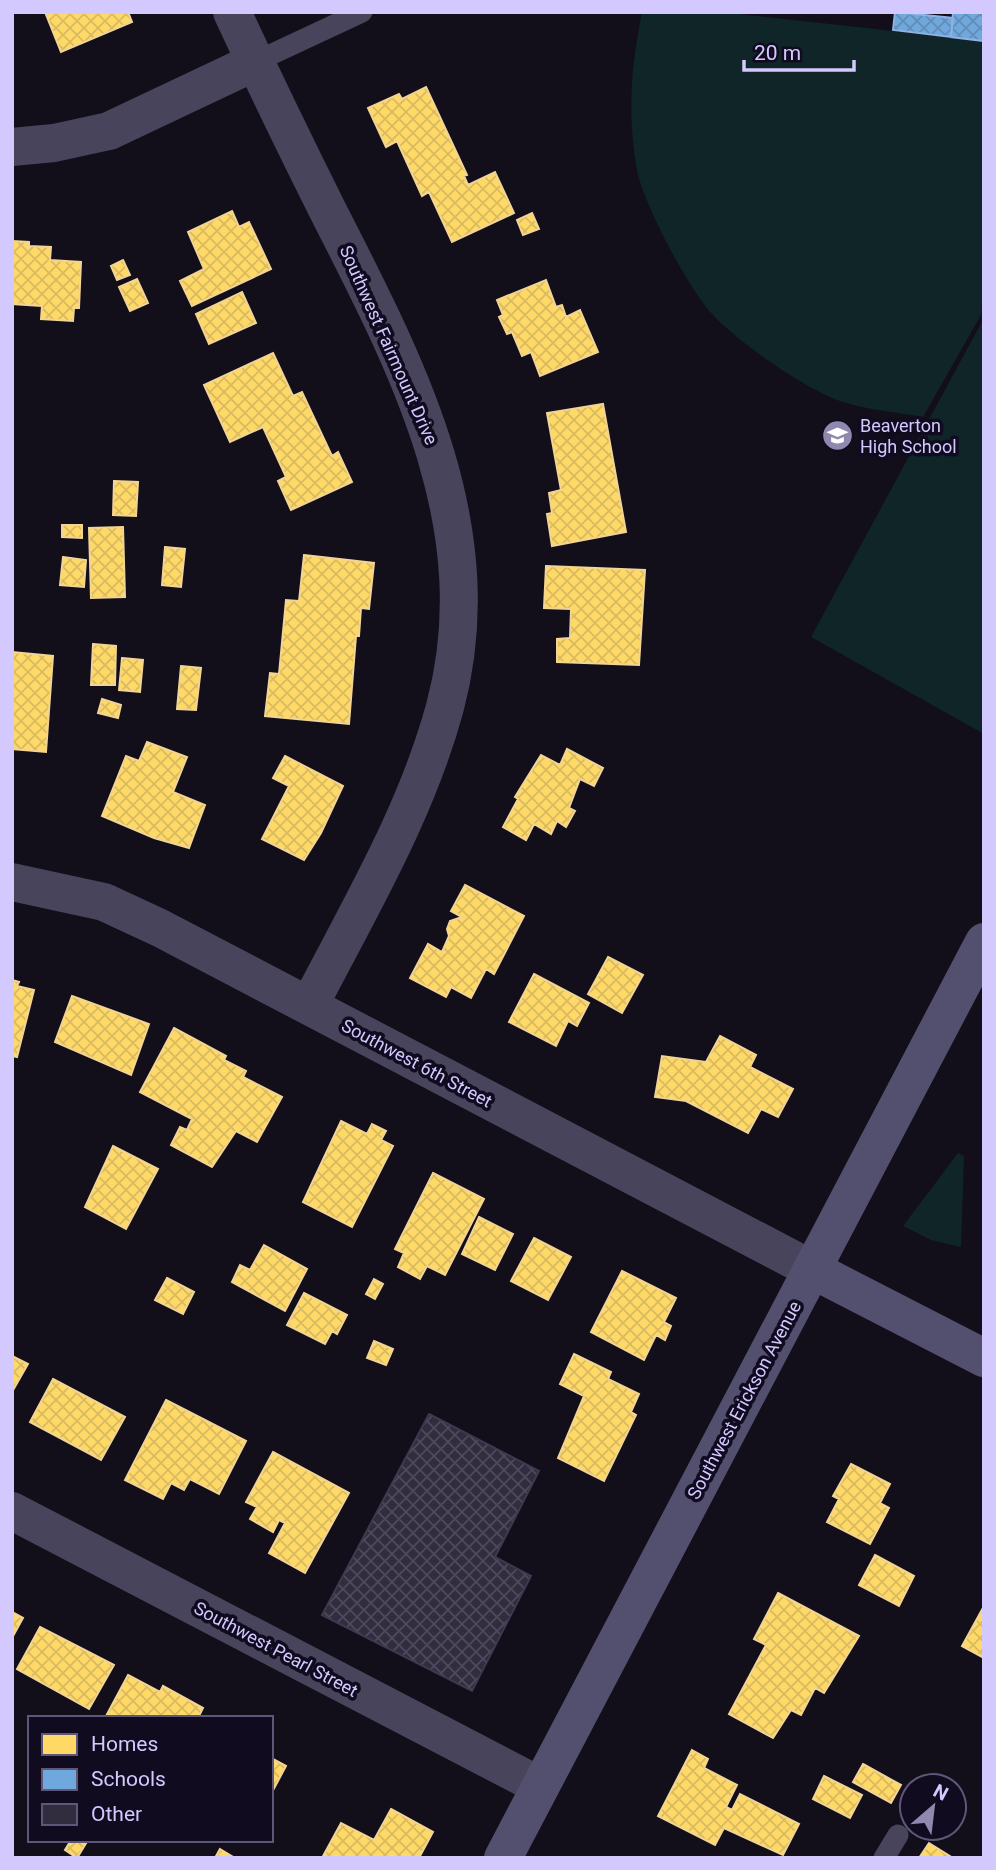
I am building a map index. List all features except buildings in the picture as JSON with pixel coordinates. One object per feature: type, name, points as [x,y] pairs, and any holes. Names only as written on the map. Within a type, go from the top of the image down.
[{"type":"street","name":"Southwest Fairmount Drive","points":[[232,12],[373,300],[429,427],[453,524],[457,582],[456,639],[446,705],[407,816],[309,1006]]},
{"type":"street","points":[[12,147],[54,144],[109,131],[255,62]]},
{"type":"street","name":"Southwest 6th Street","points":[[12,882],[103,902],[160,928],[813,1270]]},
{"type":"street","name":"Southwest Erickson Avenue","points":[[503,1858],[984,942]]},
{"type":"street","points":[[813,1270],[984,1358]]},
{"type":"street","name":"Southwest Pearl Street","points":[[12,1511],[540,1786]]},
{"type":"lane","points":[[255,62],[362,12]]},
{"type":"lane","points":[[884,1858],[898,1835]]},
{"type":"green space","points":[[642,12],[721,12],[984,41],[984,294],[981,315],[923,417],[860,407],[825,394],[755,351],[703,303],[657,224],[637,170],[631,110],[635,52]]},
{"type":"green space","points":[[984,318],[984,734],[811,637]]},
{"type":"green space","points":[[958,1153],[964,1156],[961,1247],[931,1240],[903,1226]]},
{"type":"place","name":"Beaverton High School","points":[[837,435]]}]
